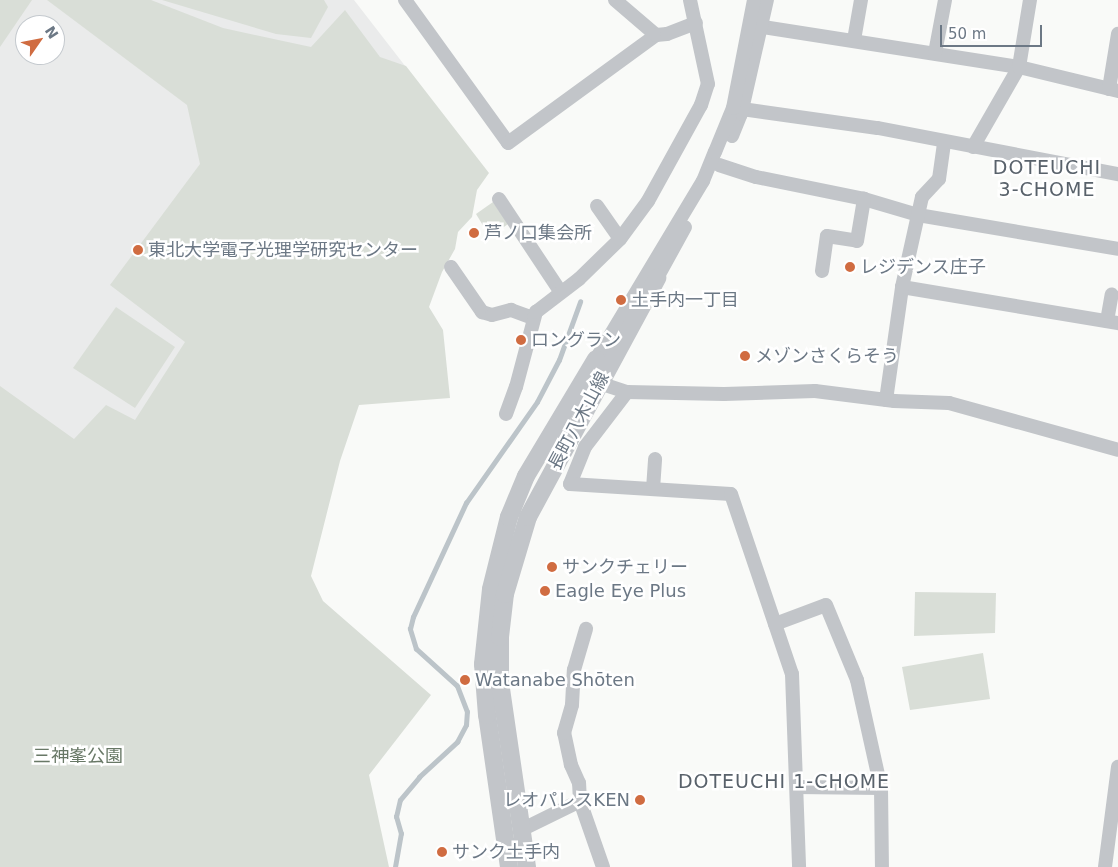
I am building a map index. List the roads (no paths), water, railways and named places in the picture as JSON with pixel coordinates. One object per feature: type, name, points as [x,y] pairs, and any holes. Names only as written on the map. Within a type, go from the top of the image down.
[{"type":"street","points":[[405,0],[508,143],[656,35],[667,34],[696,23]]},
{"type":"street","points":[[615,0],[656,35]]},
{"type":"street","points":[[506,414],[516,388],[533,318],[560,291],[579,278],[620,239],[648,201],[701,105],[708,84],[690,0]]},
{"type":"street","points":[[854,40],[861,0]]},
{"type":"street","points":[[935,53],[945,0]]},
{"type":"street","points":[[973,147],[1019,67],[1030,0]]},
{"type":"street","points":[[509,867],[487,715],[484,664],[491,589],[509,517],[526,476],[592,381],[596,359],[698,188],[712,160],[733,108],[757,1]]},
{"type":"street","name":"長町八木山線","points":[[527,867],[500,681],[500,637],[505,594],[528,516],[592,381],[657,278],[719,165],[742,109],[763,27],[757,1]]},
{"type":"street","points":[[763,27],[1019,67],[1113,90],[1118,34]]},
{"type":"street","points":[[742,109],[878,128],[1118,174]]},
{"type":"street","points":[[886,400],[902,287],[922,196],[939,179],[944,142]]},
{"type":"street","points":[[719,165],[756,177],[864,199],[918,215],[1118,249]]},
{"type":"street","points":[[499,199],[560,291]]},
{"type":"street","points":[[822,270],[827,236],[857,241],[864,199]]},
{"type":"street","points":[[597,206],[620,239]]},
{"type":"street","points":[[451,267],[482,312],[492,316],[511,310],[533,318]]},
{"type":"street","points":[[902,287],[1113,322],[1112,294]]},
{"type":"street","points":[[592,381],[627,392],[724,394],[815,391],[886,400],[949,403],[1118,450]]},
{"type":"street","points":[[627,392],[585,448],[570,484],[731,494],[792,674],[799,867]]},
{"type":"street","points":[[653,489],[655,459]]},
{"type":"street","points":[[775,624],[826,605],[857,680],[881,788],[882,867]]},
{"type":"street","points":[[586,629],[574,670],[572,705],[564,733],[571,765],[579,782],[580,801],[603,867]]},
{"type":"street","points":[[1105,867],[1116,799],[1118,767]]},
{"type":"street","points":[[797,787],[881,788]]},
{"type":"street","points":[[521,830],[580,801]]},
{"type":"waterway","points":[[395,867],[401,834],[396,817],[400,800],[419,777],[457,742],[466,725],[467,712],[457,686],[416,649],[410,629],[413,617],[466,503],[537,402],[559,360],[580,302]]},
{"type":"place","name":"芦ノ口集会所","points":[[474,233]]},
{"type":"place","name":"東北大学電子光理学研究センター","points":[[138,250]]},
{"type":"place","name":"レジデンス庄子","points":[[850,267]]},
{"type":"place","name":"土手内一丁目","points":[[621,300]]},
{"type":"place","name":"ロングラン","points":[[521,340]]},
{"type":"place","name":"メゾンさくらそう","points":[[745,356]]},
{"type":"place","name":"サンクチェリー","points":[[552,567]]},
{"type":"place","name":"Eagle Eye Plus","points":[[545,591]]},
{"type":"place","name":"Watanabe Shōten","points":[[465,680]]},
{"type":"place","name":"レオパレスKEN","points":[[640,800]]},
{"type":"place","name":"サンク土手内","points":[[442,852]]},
{"type":"district","name":"DOTEUCHI 3-CHOME","points":[[1047,179]]},
{"type":"district","name":"DOTEUCHI 1-CHOME","points":[[784,782]]},
{"type":"park label","name":"三神峯公園","points":[[78,756]]}]
